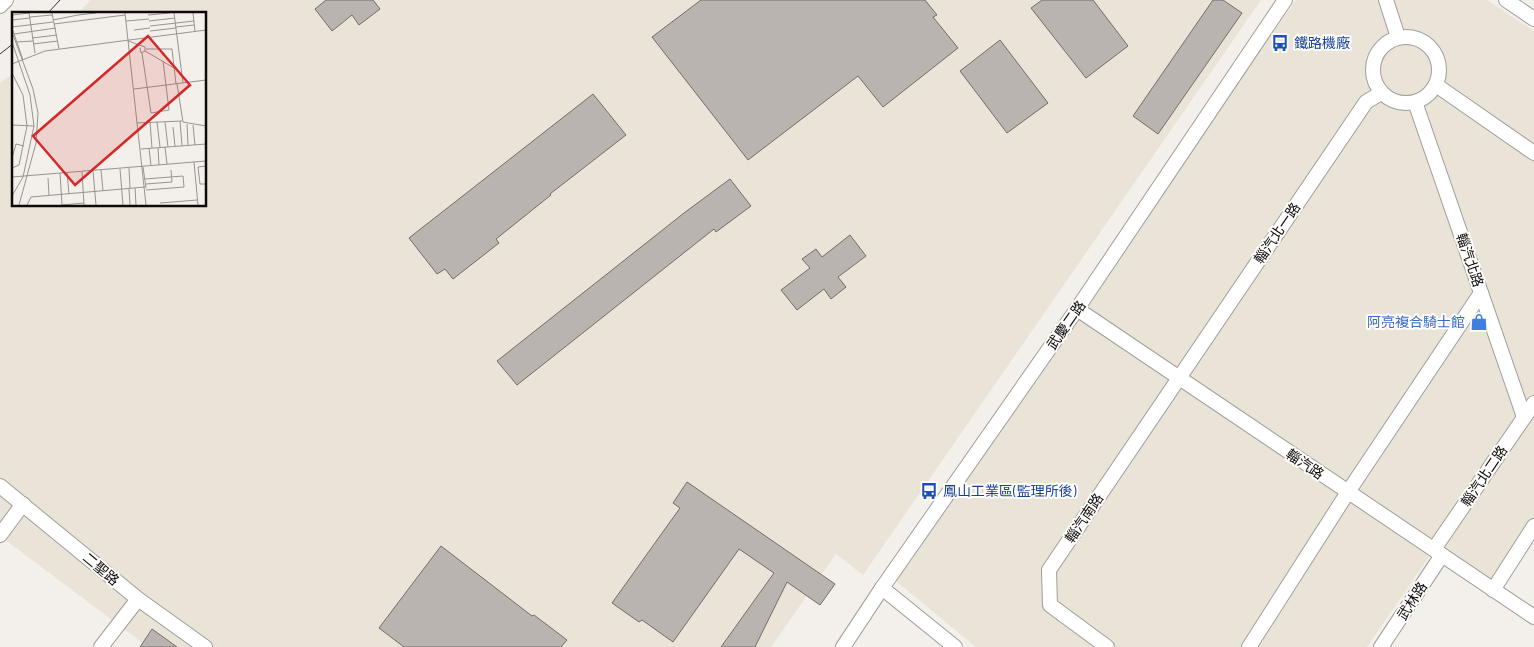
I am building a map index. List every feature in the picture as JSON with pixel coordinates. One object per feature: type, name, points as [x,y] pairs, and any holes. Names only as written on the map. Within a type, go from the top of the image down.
[{"type":"street","points":[[0,6],[6,0]]},
{"type":"street","name":"武慶二路","points":[[843,647],[882,588],[1077,309],[1286,0]]},
{"type":"street","points":[[1386,0],[1398,37]]},
{"type":"street","points":[[1506,0],[1534,18]]},
{"type":"street","points":[[1398,37],[1412,37],[1425,42],[1433,51],[1439,64],[1439,77],[1436,84],[1427,95],[1416,102],[1403,103],[1390,99],[1381,93],[1374,81],[1372,67],[1375,56],[1385,43],[1398,37]]},
{"type":"street","points":[[1436,84],[1534,153]]},
{"type":"street","name":"輜汽北一路","points":[[1179,379],[1366,102],[1381,93]]},
{"type":"street","name":"輜汽北路","points":[[1416,102],[1524,417]]},
{"type":"street","points":[[1249,647],[1348,492],[1481,293]]},
{"type":"street","name":"輜汽路","points":[[1077,309],[1534,617]]},
{"type":"street","name":"輜汽南路","points":[[1107,647],[1050,605],[1049,570],[1179,379]]},
{"type":"street","name":"輜汽北二路","points":[[1438,552],[1534,403]]},
{"type":"street","name":"二聖路","points":[[0,486],[138,599],[206,647]]},
{"type":"street","points":[[0,535],[23,504]]},
{"type":"street","points":[[1493,590],[1534,526]]},
{"type":"street","name":"武林路","points":[[1381,647],[1438,552]]},
{"type":"street","points":[[882,588],[954,647]]},
{"type":"street","points":[[101,647],[138,599]]},
{"type":"shaded area","points":[[91,0],[1261,0],[863,575],[836,554],[771,647],[148,647],[0,536],[0,83],[12,74],[12,206],[206,206],[206,12],[79,12]]},
{"type":"shaded area","points":[[1296,0],[1487,0],[1534,31],[1534,519],[1493,581],[1438,544],[1367,647],[976,647],[891,577]]},
{"type":"building","points":[[326,0],[373,0],[380,9],[359,25],[352,15],[332,31],[315,9]]},
{"type":"building","points":[[701,0],[925,0],[937,15],[933,17],[958,48],[883,107],[858,76],[748,160],[652,37]]},
{"type":"building","points":[[1042,0],[1093,0],[1128,46],[1086,78],[1031,8]]},
{"type":"building","points":[[1213,0],[1223,0],[1242,13],[1158,134],[1133,116]]},
{"type":"building","points":[[1000,40],[1048,103],[1007,133],[960,71]]},
{"type":"building","points":[[593,94],[626,135],[550,194],[496,239],[499,243],[453,279],[445,269],[437,274],[409,238]]},
{"type":"building","points":[[730,179],[751,206],[716,232],[714,229],[517,385],[497,361],[684,213]]},
{"type":"building","points":[[850,235],[866,256],[838,277],[846,287],[831,299],[824,289],[797,310],[781,290],[810,268],[802,259],[816,249],[822,257]]},
{"type":"building","points":[[687,482],[835,584],[820,605],[787,582],[755,647],[721,647],[774,573],[739,549],[673,642],[642,620],[639,622],[612,603],[680,508],[673,503]]},
{"type":"building","points":[[441,546],[532,616],[534,615],[567,640],[561,647],[404,647],[379,628]]},
{"type":"building","points":[[152,629],[177,647],[140,647]]},
{"type":"tram line","points":[[49,12],[60,0]]},
{"type":"tram line","points":[[0,54],[12,45]]},
{"type":"place","name":"鐵路機廠","points":[[1280,43]]},
{"type":"place","name":"阿亮複合騎士館","points":[[1479,322]]},
{"type":"place","name":"鳳山工業區(監理所後)","points":[[929,491]]}]
